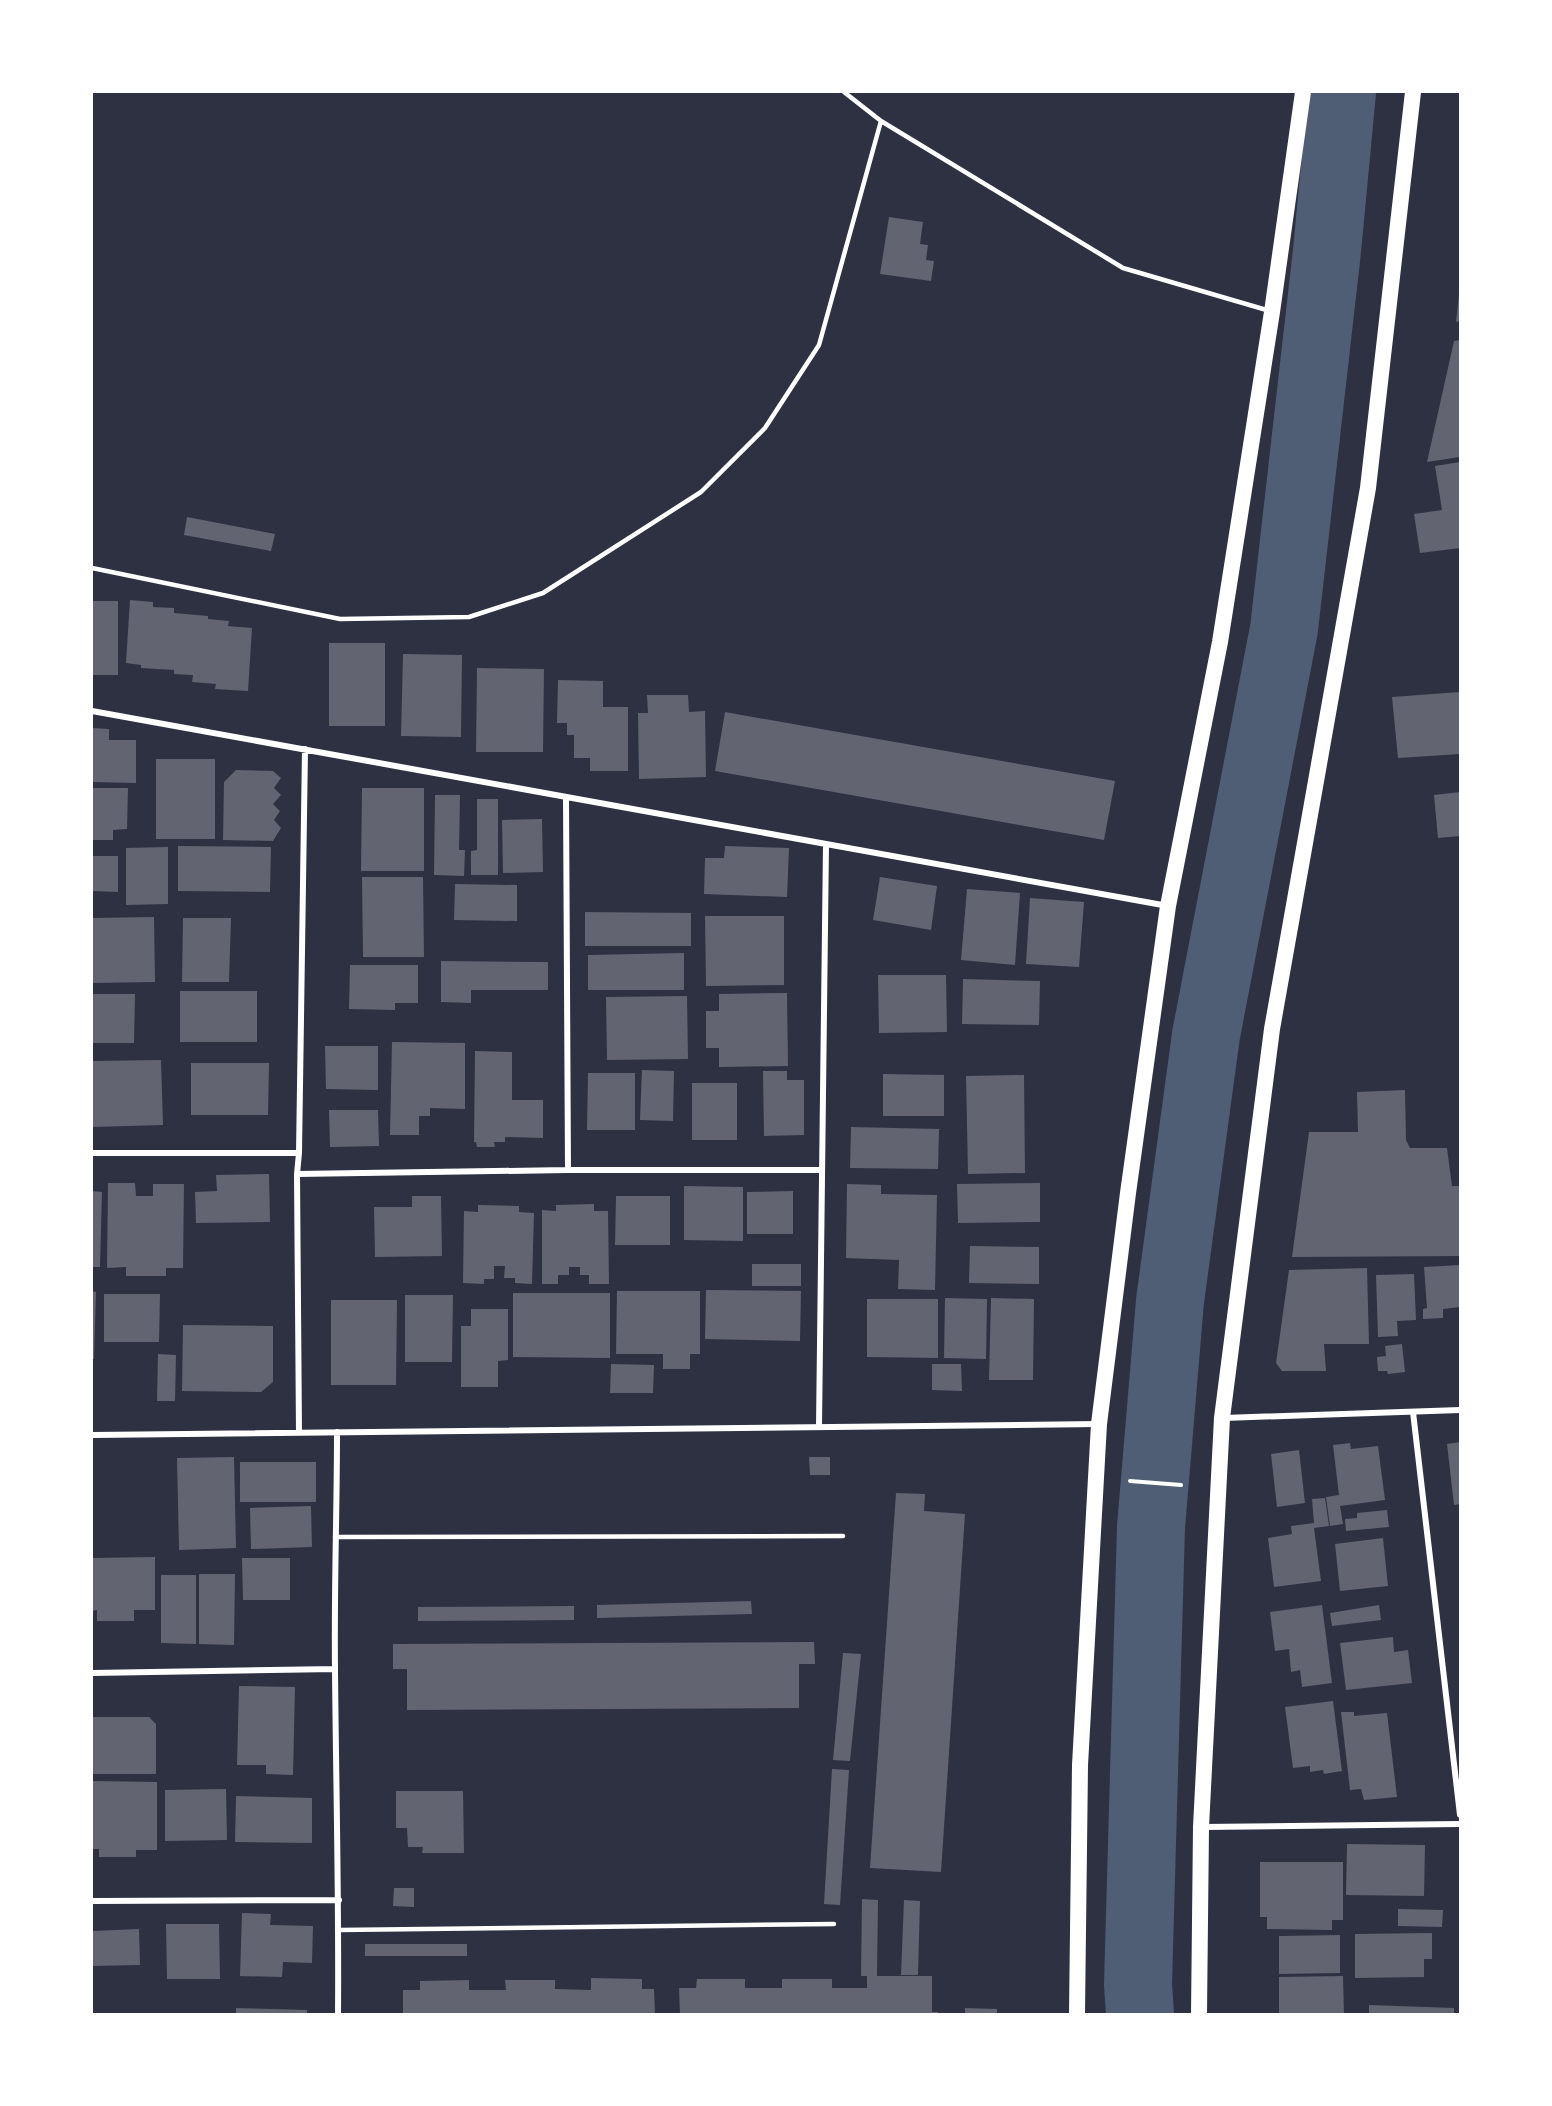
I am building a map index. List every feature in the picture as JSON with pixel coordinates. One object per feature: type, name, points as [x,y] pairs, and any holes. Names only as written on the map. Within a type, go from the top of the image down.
[{"type":"highway","points":[[1077,2014],[1080,1765],[1099,1424],[1168,906],[1220,642],[1272,312],[1303,92]]},
{"type":"highway","points":[[1199,2014],[1201,1827],[1222,1418],[1272,1029],[1368,488],[1413,92]]},
{"type":"street","points":[[92,711],[1168,906]]},
{"type":"street","points":[[299,1433],[297,1174],[300,1153],[305,749]]},
{"type":"street","points":[[566,797],[568,1170]]},
{"type":"street","points":[[819,1426],[826,844]]},
{"type":"street","points":[[92,1153],[300,1153]]},
{"type":"street","points":[[297,1174],[568,1170],[822,1170]]},
{"type":"street","points":[[1222,1418],[1461,1410]]},
{"type":"street","points":[[1413,1412],[1461,1815]]},
{"type":"street","points":[[92,1435],[1099,1424]]},
{"type":"street","points":[[338,1432],[335,1537],[338,2014]]},
{"type":"street","points":[[92,1673],[335,1669]]},
{"type":"street","points":[[1201,1827],[1461,1824]]},
{"type":"street","points":[[92,1901],[339,1900]]},
{"type":"lane","points":[[844,92],[881,121],[1123,268],[1272,312]]},
{"type":"lane","points":[[92,568],[340,619],[469,617],[543,592],[701,492],[765,428],[819,345],[881,121]]},
{"type":"lane","points":[[335,1537],[843,1536]]},
{"type":"lane","points":[[339,1930],[834,1924]]},
{"type":"path","points":[[1130,1481],[1181,1485]]},
{"type":"building","points":[[889,217],[923,222],[920,244],[928,245],[926,260],[934,261],[931,281],[880,274]]},
{"type":"building","points":[[1459,294],[1460,321],[1456,322]]},
{"type":"building","points":[[1460,340],[1460,457],[1427,462],[1454,341]]},
{"type":"building","points":[[1460,462],[1460,548],[1420,553],[1414,514],[1442,510],[1435,466]]},
{"type":"building","points":[[187,517],[275,534],[271,551],[184,535]]},
{"type":"building","points":[[130,600],[153,602],[153,607],[174,608],[174,613],[208,616],[208,619],[229,621],[228,626],[252,628],[248,691],[215,689],[216,684],[192,682],[193,675],[174,674],[174,670],[141,668],[141,665],[126,663]]},
{"type":"building","points":[[92,601],[118,601],[118,675],[92,675]]},
{"type":"building","points":[[329,643],[385,643],[385,726],[329,726]]},
{"type":"building","points":[[403,654],[462,655],[461,737],[401,736]]},
{"type":"building","points":[[477,668],[544,669],[543,752],[476,752]]},
{"type":"building","points":[[558,680],[603,681],[603,707],[628,707],[628,771],[590,771],[590,758],[574,758],[574,735],[567,735],[567,723],[557,723]]},
{"type":"building","points":[[1460,692],[1460,754],[1398,758],[1392,697]]},
{"type":"building","points":[[647,695],[688,695],[689,712],[705,711],[706,777],[639,779],[638,713],[648,713]]},
{"type":"building","points":[[725,712],[1115,781],[1104,840],[715,771]]},
{"type":"building","points":[[92,728],[109,729],[109,740],[136,740],[136,783],[92,782]]},
{"type":"building","points":[[156,759],[215,759],[215,839],[156,839]]},
{"type":"building","points":[[236,770],[273,771],[281,778],[274,788],[281,795],[273,804],[280,811],[274,820],[281,828],[273,841],[223,840],[224,782]]},
{"type":"building","points":[[92,788],[128,788],[127,829],[113,830],[113,840],[92,840]]},
{"type":"building","points":[[362,788],[424,788],[424,871],[361,871]]},
{"type":"building","points":[[1460,792],[1460,836],[1438,838],[1434,795]]},
{"type":"building","points":[[435,795],[460,795],[459,850],[465,850],[464,876],[434,875]]},
{"type":"building","points":[[477,799],[498,799],[498,875],[471,875],[471,851],[477,850]]},
{"type":"building","points":[[542,819],[543,872],[503,873],[502,820]]},
{"type":"building","points":[[178,846],[271,847],[270,892],[178,891]]},
{"type":"building","points":[[725,846],[789,848],[787,897],[704,894],[705,858],[724,858]]},
{"type":"building","points":[[168,847],[168,904],[126,905],[126,848]]},
{"type":"building","points":[[92,856],[118,856],[118,892],[92,891]]},
{"type":"building","points":[[362,877],[423,877],[424,957],[363,957]]},
{"type":"building","points":[[880,877],[937,886],[931,930],[873,920]]},
{"type":"building","points":[[455,884],[517,885],[517,921],[454,920]]},
{"type":"building","points":[[967,889],[1020,893],[1015,965],[961,960]]},
{"type":"building","points":[[1030,898],[1084,902],[1079,967],[1026,964]]},
{"type":"building","points":[[585,912],[691,913],[691,946],[585,946]]},
{"type":"building","points":[[705,916],[784,916],[784,985],[706,986]]},
{"type":"building","points":[[154,917],[155,982],[92,983],[92,918]]},
{"type":"building","points":[[183,918],[231,918],[229,982],[182,982]]},
{"type":"building","points":[[684,953],[684,990],[588,990],[588,955]]},
{"type":"building","points":[[441,961],[548,962],[548,990],[471,990],[471,1003],[441,1002]]},
{"type":"building","points":[[350,965],[418,965],[418,1003],[395,1003],[395,1010],[349,1009]]},
{"type":"building","points":[[878,975],[946,975],[947,1032],[879,1033]]},
{"type":"building","points":[[963,979],[1040,981],[1039,1025],[962,1024]]},
{"type":"building","points":[[180,991],[257,991],[257,1042],[180,1042]]},
{"type":"building","points":[[787,993],[788,1066],[719,1067],[719,1048],[706,1048],[706,1011],[719,1011],[719,994]]},
{"type":"building","points":[[92,994],[135,994],[134,1043],[92,1043]]},
{"type":"building","points":[[687,996],[688,1059],[607,1060],[606,997]]},
{"type":"building","points":[[392,1042],[465,1043],[465,1109],[430,1108],[430,1116],[419,1116],[419,1135],[390,1135]]},
{"type":"building","points":[[325,1046],[378,1046],[378,1090],[326,1089]]},
{"type":"building","points":[[475,1051],[512,1052],[512,1100],[543,1100],[543,1138],[505,1137],[505,1142],[494,1142],[495,1147],[477,1147],[474,1142]]},
{"type":"building","points":[[161,1060],[163,1125],[92,1127],[92,1061]]},
{"type":"building","points":[[191,1063],[269,1063],[268,1115],[191,1115]]},
{"type":"building","points":[[642,1070],[674,1071],[673,1121],[640,1120]]},
{"type":"building","points":[[763,1071],[787,1071],[787,1080],[804,1080],[804,1135],[764,1136]]},
{"type":"building","points":[[588,1073],[635,1073],[635,1130],[587,1130]]},
{"type":"building","points":[[883,1074],[944,1075],[944,1116],[883,1116]]},
{"type":"building","points":[[1024,1075],[1025,1173],[968,1174],[966,1076]]},
{"type":"building","points":[[692,1083],[737,1083],[737,1140],[692,1140]]},
{"type":"building","points":[[1405,1090],[1406,1140],[1410,1148],[1447,1148],[1452,1186],[1460,1186],[1460,1256],[1292,1257],[1309,1132],[1358,1132],[1357,1092]]},
{"type":"building","points":[[329,1110],[378,1110],[379,1146],[330,1147]]},
{"type":"building","points":[[851,1127],[939,1129],[938,1169],[850,1168]]},
{"type":"building","points":[[269,1174],[270,1222],[196,1223],[195,1192],[217,1191],[216,1175]]},
{"type":"building","points":[[108,1183],[135,1183],[136,1196],[153,1196],[153,1184],[184,1184],[183,1268],[166,1268],[166,1276],[126,1276],[126,1267],[107,1268]]},
{"type":"building","points":[[1040,1183],[1040,1222],[958,1223],[957,1184]]},
{"type":"building","points":[[847,1184],[881,1185],[881,1194],[937,1195],[935,1290],[898,1289],[899,1260],[846,1258]]},
{"type":"building","points":[[684,1186],[743,1187],[743,1241],[684,1240]]},
{"type":"building","points":[[92,1191],[102,1192],[100,1267],[92,1267]]},
{"type":"building","points":[[793,1191],[793,1234],[747,1234],[747,1192]]},
{"type":"building","points":[[412,1196],[441,1196],[442,1256],[375,1257],[374,1207],[412,1207]]},
{"type":"building","points":[[616,1196],[670,1196],[670,1245],[615,1245]]},
{"type":"building","points":[[594,1204],[594,1211],[608,1211],[609,1284],[589,1284],[589,1275],[580,1275],[580,1267],[569,1267],[569,1275],[558,1275],[558,1284],[542,1284],[542,1210],[556,1211],[556,1205]]},
{"type":"building","points":[[478,1205],[519,1206],[519,1212],[534,1213],[532,1284],[515,1283],[515,1278],[504,1278],[505,1266],[494,1266],[494,1279],[484,1279],[484,1284],[463,1283],[464,1211],[478,1212]]},
{"type":"building","points":[[970,1246],[1039,1247],[1039,1284],[969,1283]]},
{"type":"building","points":[[752,1264],[801,1264],[801,1286],[752,1286]]},
{"type":"building","points":[[1460,1265],[1460,1307],[1443,1309],[1443,1318],[1423,1319],[1423,1309],[1427,1308],[1424,1267]]},
{"type":"building","points":[[1367,1268],[1369,1344],[1324,1344],[1326,1371],[1282,1371],[1276,1363],[1289,1270]]},
{"type":"building","points":[[1414,1274],[1416,1320],[1397,1321],[1398,1336],[1378,1337],[1376,1275]]},
{"type":"building","points":[[706,1290],[801,1291],[800,1341],[705,1339]]},
{"type":"building","points":[[92,1291],[96,1292],[94,1359],[92,1359]]},
{"type":"building","points":[[617,1291],[700,1291],[700,1354],[690,1354],[690,1369],[663,1369],[663,1354],[616,1354]]},
{"type":"building","points":[[513,1293],[610,1293],[610,1358],[513,1357]]},
{"type":"building","points":[[104,1294],[160,1294],[159,1342],[104,1342]]},
{"type":"building","points":[[405,1295],[453,1295],[452,1362],[405,1362]]},
{"type":"building","points":[[945,1298],[987,1299],[986,1359],[944,1358]]},
{"type":"building","points":[[991,1298],[1034,1299],[1033,1380],[989,1380]]},
{"type":"building","points":[[867,1299],[938,1299],[938,1358],[867,1357]]},
{"type":"building","points":[[331,1300],[397,1300],[396,1385],[331,1385]]},
{"type":"building","points":[[471,1309],[508,1309],[508,1360],[498,1361],[498,1387],[461,1387],[461,1326],[471,1326]]},
{"type":"building","points":[[183,1325],[273,1326],[273,1382],[261,1392],[182,1391]]},
{"type":"building","points":[[1402,1344],[1405,1372],[1388,1374],[1387,1371],[1378,1371],[1377,1357],[1386,1356],[1385,1346]]},
{"type":"building","points":[[158,1354],[176,1355],[175,1401],[157,1401]]},
{"type":"building","points":[[611,1364],[654,1365],[653,1393],[610,1393]]},
{"type":"building","points":[[932,1364],[961,1364],[962,1391],[932,1390]]},
{"type":"building","points":[[1460,1442],[1460,1504],[1454,1505],[1447,1444]]},
{"type":"building","points":[[1350,1443],[1351,1449],[1378,1446],[1385,1500],[1340,1506],[1343,1524],[1330,1526],[1326,1497],[1339,1495],[1333,1445]]},
{"type":"building","points":[[1299,1450],[1305,1503],[1277,1507],[1271,1454]]},
{"type":"building","points":[[234,1457],[236,1548],[179,1550],[177,1458]]},
{"type":"building","points":[[809,1457],[830,1457],[830,1475],[810,1475]]},
{"type":"building","points":[[240,1462],[316,1462],[316,1502],[240,1502]]},
{"type":"building","points":[[896,1493],[925,1494],[924,1511],[965,1514],[941,1872],[870,1868]]},
{"type":"building","points":[[1325,1498],[1329,1526],[1314,1528],[1321,1581],[1274,1587],[1268,1538],[1292,1534],[1291,1526],[1314,1523],[1312,1499]]},
{"type":"building","points":[[311,1506],[312,1547],[251,1549],[250,1508]]},
{"type":"building","points":[[1387,1510],[1389,1527],[1346,1531],[1345,1519],[1357,1518],[1357,1513]]},
{"type":"building","points":[[1383,1538],[1388,1586],[1340,1591],[1335,1544]]},
{"type":"building","points":[[155,1557],[155,1610],[134,1610],[134,1621],[97,1621],[97,1610],[92,1611],[92,1558]]},
{"type":"building","points":[[242,1558],[290,1558],[290,1600],[243,1600]]},
{"type":"building","points":[[199,1574],[235,1574],[234,1645],[199,1644]]},
{"type":"building","points":[[161,1575],[196,1575],[196,1644],[161,1643]]},
{"type":"building","points":[[751,1601],[752,1614],[597,1618],[597,1605]]},
{"type":"building","points":[[1322,1605],[1332,1683],[1302,1687],[1300,1670],[1291,1672],[1289,1649],[1275,1651],[1270,1612]]},
{"type":"building","points":[[1379,1605],[1381,1620],[1332,1626],[1330,1613]]},
{"type":"building","points":[[574,1606],[574,1620],[418,1621],[418,1607]]},
{"type":"building","points":[[1393,1637],[1394,1652],[1408,1650],[1412,1683],[1346,1690],[1340,1643]]},
{"type":"building","points":[[814,1642],[815,1664],[799,1664],[799,1708],[407,1710],[407,1669],[393,1669],[393,1644]]},
{"type":"building","points":[[843,1653],[861,1654],[850,1761],[833,1760]]},
{"type":"building","points":[[239,1686],[295,1687],[293,1775],[266,1774],[266,1765],[237,1765]]},
{"type":"building","points":[[1333,1701],[1342,1771],[1324,1774],[1323,1770],[1310,1772],[1310,1766],[1293,1768],[1285,1707]]},
{"type":"building","points":[[1341,1712],[1354,1712],[1354,1716],[1387,1713],[1397,1797],[1364,1800],[1361,1789],[1350,1790]]},
{"type":"building","points":[[93,1717],[149,1717],[156,1724],[156,1774],[92,1774]]},
{"type":"building","points":[[832,1769],[849,1770],[840,1905],[824,1904]]},
{"type":"building","points":[[92,1781],[157,1782],[157,1850],[136,1850],[136,1857],[99,1857],[99,1849],[92,1849]]},
{"type":"building","points":[[226,1789],[227,1840],[165,1841],[165,1790]]},
{"type":"building","points":[[396,1791],[463,1791],[464,1853],[422,1853],[423,1847],[408,1847],[407,1828],[396,1828]]},
{"type":"building","points":[[236,1796],[312,1798],[312,1843],[235,1842]]},
{"type":"building","points":[[1347,1844],[1425,1845],[1424,1896],[1346,1895]]},
{"type":"building","points":[[1260,1862],[1343,1862],[1343,1920],[1332,1920],[1332,1930],[1267,1929],[1267,1917],[1260,1917]]},
{"type":"building","points":[[394,1888],[414,1888],[414,1907],[393,1906]]},
{"type":"building","points":[[862,1899],[878,1900],[877,1976],[932,1976],[932,2012],[938,2012],[938,2014],[680,2014],[679,1988],[696,1988],[697,1979],[745,1979],[745,1988],[782,1988],[782,1979],[832,1979],[832,1988],[867,1988],[867,1976],[861,1976]]},
{"type":"building","points":[[904,1900],[920,1901],[918,1975],[901,1975]]},
{"type":"building","points":[[1398,1909],[1443,1910],[1442,1927],[1398,1926]]},
{"type":"building","points":[[242,1913],[271,1914],[270,1925],[313,1926],[312,1963],[283,1962],[282,1977],[240,1976]]},
{"type":"building","points":[[166,1924],[219,1924],[220,1979],[167,1979]]},
{"type":"building","points":[[139,1929],[140,1965],[92,1966],[92,1931]]},
{"type":"building","points":[[1432,1933],[1432,1959],[1424,1959],[1424,1977],[1355,1978],[1355,1934]]},
{"type":"building","points":[[1340,1935],[1340,1973],[1279,1974],[1279,1936]]},
{"type":"building","points":[[365,1944],[467,1944],[467,1956],[365,1956]]},
{"type":"building","points":[[1343,1976],[1344,2014],[1279,2014],[1279,1977]]},
{"type":"building","points":[[591,1978],[642,1979],[642,1989],[654,1989],[655,2014],[403,2014],[403,1990],[420,1990],[420,1981],[469,1980],[469,1990],[506,1990],[505,1980],[555,1980],[555,1989],[591,1990]]},
{"type":"building","points":[[1369,2005],[1454,2008],[1454,2014],[1369,2014]]},
{"type":"building","points":[[236,2008],[307,2010],[307,2014],[236,2014]]},
{"type":"building","points":[[965,2008],[997,2009],[997,2014],[965,2014]]},
{"type":"waterway","points":[[1140,2014],[1138,1984],[1151,1527],[1170,1301],[1206,1035],[1284,629],[1327,251],[1342,92]]}]
